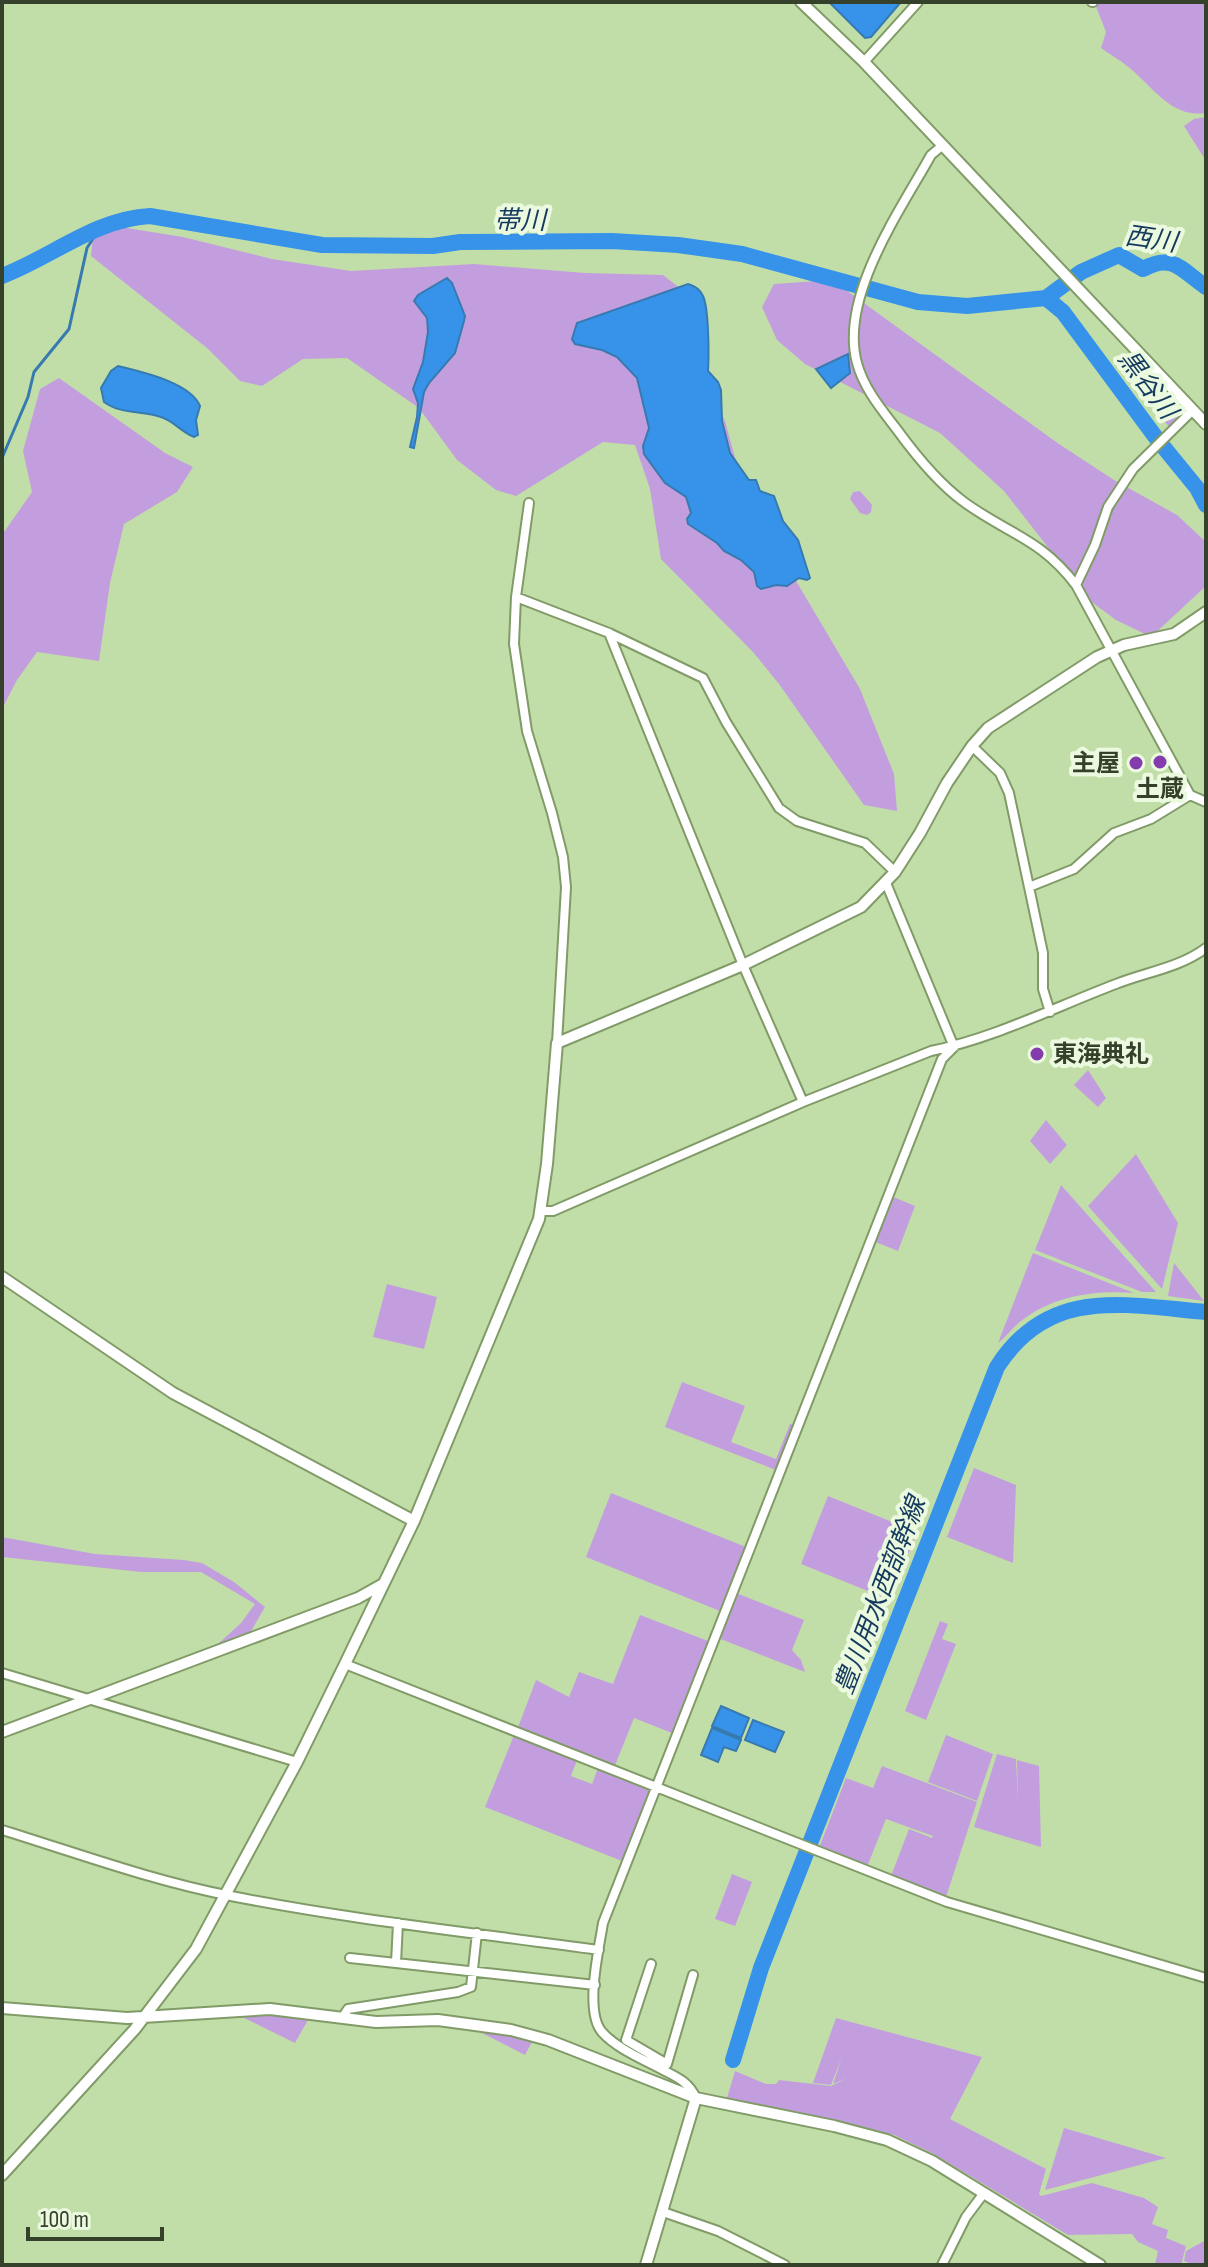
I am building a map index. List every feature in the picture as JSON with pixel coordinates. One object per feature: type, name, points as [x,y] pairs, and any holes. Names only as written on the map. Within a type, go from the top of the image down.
[{"type":"street","points":[[801,2],[864,62],[1206,424]]},
{"type":"street","points":[[864,62],[918,2]]},
{"type":"street","points":[[943,145],[931,155],[866,274],[856,321],[855,350],[863,378],[876,403],[915,453],[951,491],[970,507],[1047,552],[1076,585],[1190,795],[1206,802]]},
{"type":"street","points":[[1076,585],[1108,507],[1133,469],[1193,410]]},
{"type":"street","points":[[2,2175],[182,1970],[227,1895],[297,1762],[414,1521],[541,1211],[557,1043],[566,887],[563,857],[552,813],[527,731],[514,644],[516,597],[529,503]]},
{"type":"street","points":[[516,597],[609,633],[703,678],[779,808],[797,821],[865,843],[895,872]]},
{"type":"street","points":[[557,1043],[743,965],[861,907],[895,872],[972,746],[988,728],[1083,664],[1111,650],[1174,634],[1206,612]]},
{"type":"street","points":[[609,633],[743,965],[803,1102]]},
{"type":"street","points":[[972,746],[1000,773],[1009,793],[1043,953],[1043,989],[1050,1012]]},
{"type":"street","points":[[1029,887],[1074,869],[1114,833],[1151,819],[1190,795]]},
{"type":"street","points":[[886,883],[954,1047]]},
{"type":"street","points":[[541,1211],[553,1211],[803,1102],[931,1051],[954,1047],[1050,1012],[1117,983],[1182,963],[1206,948]]},
{"type":"street","points":[[646,2265],[696,2098],[688,2084],[604,2035],[596,2021],[595,1985],[603,1923],[942,1059],[954,1047]]},
{"type":"street","points":[[2,1277],[173,1393],[414,1521]]},
{"type":"street","points":[[2,1732],[358,1598],[385,1583]]},
{"type":"street","points":[[345,1664],[947,1902],[1206,1978]]},
{"type":"street","points":[[2,1673],[297,1762]]},
{"type":"street","points":[[2,1830],[133,1871],[227,1895],[398,1923],[599,1950]]},
{"type":"street","points":[[396,1963],[398,1923]]},
{"type":"street","points":[[342,2018],[348,2009],[458,1992],[471,1987],[477,1933]]},
{"type":"street","points":[[350,1958],[595,1985]]},
{"type":"street","points":[[651,1964],[626,2040],[667,2064],[693,1975]]},
{"type":"street","points":[[2,2008],[142,2018],[255,2009],[376,2022],[450,2021],[511,2030],[548,2040],[696,2098],[887,2140],[932,2161],[1100,2265]]},
{"type":"street","points":[[942,2265],[966,2217],[984,2193]]},
{"type":"street","points":[[663,2212],[718,2231],[785,2265]]},
{"type":"shaded area","points":[[1206,2],[1206,113],[1174,107],[1101,48],[1106,32],[1095,4]]},
{"type":"shaded area","points":[[1206,117],[1206,161],[1184,126],[1194,119]]},
{"type":"shaded area","points":[[114,226],[183,237],[272,259],[351,271],[474,264],[585,273],[663,275],[681,289],[697,356],[725,421],[740,476],[770,537],[860,689],[894,774],[897,811],[864,805],[753,652],[661,559],[650,489],[635,445],[603,442],[516,496],[496,490],[457,460],[419,408],[347,358],[303,359],[262,386],[240,381],[207,348],[91,256],[93,236]]},
{"type":"shaded area","points":[[832,280],[1059,444],[1114,480],[1177,515],[1206,542],[1206,586],[1151,637],[1116,620],[1089,600],[1004,491],[940,433],[805,364],[777,340],[762,307],[774,284]]},
{"type":"shaded area","points":[[59,378],[165,453],[193,467],[177,492],[124,524],[110,583],[99,661],[37,652],[2,709],[2,535],[32,492],[23,451],[40,389]]},
{"type":"shaded area","points":[[1144,396],[1171,396],[1185,412],[1169,427]]},
{"type":"shaded area","points":[[860,491],[872,505],[867,515],[860,513],[850,499],[853,492]]},
{"type":"shaded area","points":[[1088,1070],[1106,1098],[1098,1107],[1074,1085]]},
{"type":"shaded area","points":[[1046,1120],[1067,1145],[1050,1164],[1030,1141]]},
{"type":"shaded area","points":[[1136,1154],[1178,1223],[1162,1289],[1088,1206]]},
{"type":"shaded area","points":[[1061,1185],[1156,1292],[1142,1292],[1035,1250]]},
{"type":"shaded area","points":[[891,1196],[915,1206],[898,1251],[873,1241]]},
{"type":"shaded area","points":[[1033,1253],[1134,1293],[1089,1294],[1060,1300],[1033,1312],[998,1343]]},
{"type":"shaded area","points":[[1174,1263],[1204,1301],[1168,1296]]},
{"type":"shaded area","points":[[387,1284],[437,1297],[424,1349],[373,1337]]},
{"type":"shaded area","points":[[682,1382],[745,1406],[731,1442],[776,1459],[790,1424],[794,1425],[776,1470],[665,1427]]},
{"type":"shaded area","points":[[974,1468],[1016,1485],[1013,1563],[947,1537]]},
{"type":"shaded area","points":[[611,1493],[746,1547],[720,1611],[586,1557]]},
{"type":"shaded area","points":[[828,1496],[917,1532],[890,1600],[801,1564]]},
{"type":"shaded area","points":[[2,1537],[95,1554],[202,1563],[234,1582],[265,1607],[250,1633],[218,1644],[241,1623],[255,1604],[201,1572],[141,1572],[2,1557]]},
{"type":"shaded area","points":[[736,1593],[804,1620],[792,1650],[801,1660],[805,1672],[718,1638]]},
{"type":"shaded area","points":[[640,1615],[708,1641],[672,1733],[634,1718],[614,1768],[517,1730],[536,1680],[569,1697],[579,1672],[613,1684]]},
{"type":"shaded area","points":[[940,1621],[948,1624],[942,1639],[956,1644],[926,1720],[905,1711]]},
{"type":"shaded area","points":[[514,1735],[577,1760],[571,1776],[592,1784],[598,1768],[650,1789],[622,1861],[485,1807]]},
{"type":"shaded area","points":[[946,1735],[993,1754],[977,1801],[928,1782]]},
{"type":"shaded area","points":[[997,1754],[1016,1759],[1018,1803],[1017,1760],[1039,1766],[1041,1847],[974,1827]]},
{"type":"shaded area","points":[[882,1766],[977,1802],[946,1897],[891,1876],[909,1829],[933,1836],[886,1819],[867,1867],[819,1848],[846,1778],[873,1788]]},
{"type":"shaded area","points":[[732,1874],[752,1882],[735,1926],[715,1919]]},
{"type":"shaded area","points":[[268,2013],[309,2018],[295,2043],[238,2015]]},
{"type":"shaded area","points":[[836,2018],[982,2057],[950,2119],[1046,2169],[1041,2196],[1092,2183],[1144,2198],[1158,2207],[1152,2224],[1168,2230],[1166,2238],[1186,2246],[1181,2265],[1155,2265],[1158,2251],[1138,2242],[1132,2234],[1068,2235],[932,2153],[894,2135],[727,2098],[735,2071],[766,2084],[776,2084],[779,2080],[831,2086],[847,2078],[833,2084],[842,2057],[831,2085],[813,2083]]},
{"type":"shaded area","points":[[479,2029],[533,2040],[525,2055]]},
{"type":"shaded area","points":[[1064,2128],[1166,2158],[1045,2190]]},
{"type":"shaded area","points":[[1206,2240],[1206,2265],[1184,2261],[1186,2251]]},
{"type":"water","points":[[829,2],[901,2],[871,37],[865,38]]},
{"type":"water","points":[[447,278],[465,316],[455,353],[424,392],[414,448],[410,447],[418,403],[413,389],[423,362],[428,332],[427,318],[414,301],[418,295]]},
{"type":"water","points":[[688,284],[699,290],[705,302],[708,371],[721,390],[722,421],[730,453],[749,480],[756,480],[760,491],[774,496],[783,521],[798,540],[810,578],[807,580],[799,578],[787,586],[761,589],[757,586],[754,572],[741,560],[688,524],[691,513],[686,497],[665,483],[644,454],[643,446],[649,428],[637,378],[617,357],[575,344],[572,339],[577,323]]},
{"type":"water","points":[[848,354],[850,373],[831,388],[816,369]]},
{"type":"water","points":[[118,366],[164,379],[186,390],[200,406],[196,420],[198,435],[189,435],[161,417],[118,409],[104,402],[101,388],[111,371]]},
{"type":"water","points":[[721,1706],[749,1718],[741,1738],[712,1726]]},
{"type":"water","points":[[753,1720],[784,1732],[775,1752],[745,1740]]},
{"type":"water","points":[[712,1728],[741,1740],[736,1751],[724,1747],[718,1762],[701,1755]]},
{"type":"waterway","name":"帯川","points":[[2,276],[92,231],[150,216],[322,245],[433,246],[460,242],[612,241],[678,245],[742,254],[918,302],[967,306],[1046,298],[1081,272],[1119,255],[1143,269],[1153,264],[1170,263],[1206,287]]},
{"type":"waterway","points":[[2,458],[28,397],[34,372],[69,329],[87,248],[101,226]]},
{"type":"waterway","name":"黒谷川","points":[[1046,298],[1063,312],[1197,488],[1206,505]]},
{"type":"waterway","name":"豊川用水西部幹線","points":[[733,2060],[761,1968],[997,1367],[1018,1341],[1040,1323],[1064,1312],[1090,1306],[1118,1305],[1206,1312]]},
{"type":"place","name":"土蔵","points":[[1160,762]]},
{"type":"place","name":"主屋","points":[[1136,763]]},
{"type":"place","name":"東海典礼","points":[[1037,1054]]},
{"type":"water label","name":"西川","points":[[1151,240]]}]
